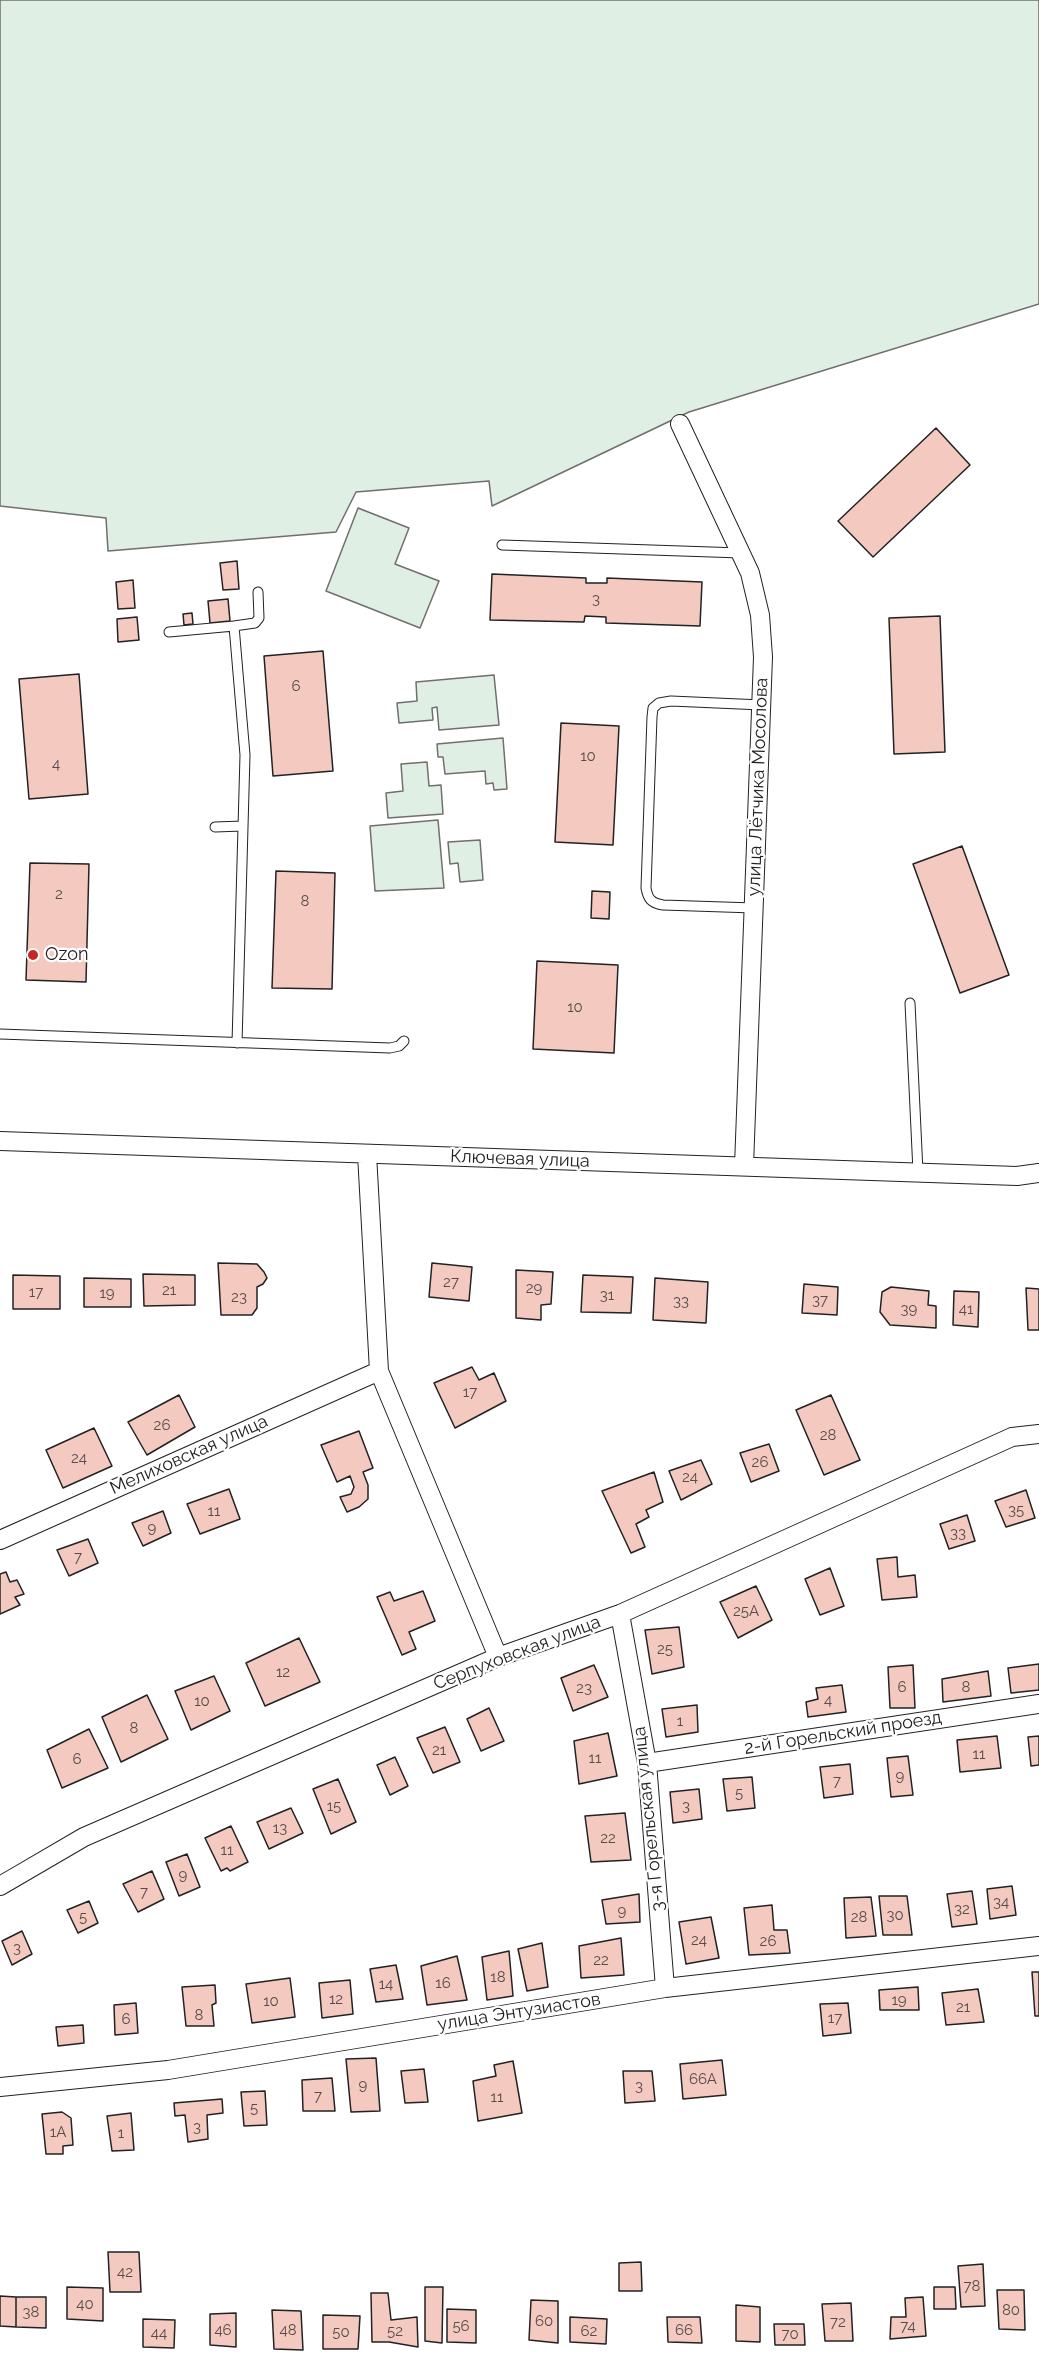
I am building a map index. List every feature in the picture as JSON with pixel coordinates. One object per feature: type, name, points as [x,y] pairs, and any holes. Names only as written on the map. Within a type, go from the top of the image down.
[{"type":"street","name":"улица Лётчика Мосолова","points":[[680,424],[750,573],[760,615],[763,657],[762,705],[744,1166]]},
{"type":"street","name":"Ключевая улица","points":[[0,1141],[1017,1176],[1039,1173]]},
{"type":"street","points":[[367,1154],[379,1371],[498,1657]]},
{"type":"street","name":"Мелиховская улица","points":[[0,1540],[379,1371]]},
{"type":"street","name":"Серпуховская улица","points":[[0,1886],[84,1837],[498,1657],[620,1614],[1012,1437],[1039,1434]]},
{"type":"street","name":"3-я Горельская улица","points":[[620,1614],[647,1763],[665,1988]]},
{"type":"street","name":"2-й Горельский проезд","points":[[647,1763],[1039,1704]]},
{"type":"street","name":"улица Энтузиастов","points":[[0,2087],[168,2070],[665,1988],[1039,1946]]},
{"type":"lane","points":[[502,545],[741,553]]},
{"type":"lane","points":[[169,632],[255,623],[259,618],[258,592]]},
{"type":"lane","points":[[234,626],[245,755],[237,1043]]},
{"type":"lane","points":[[754,908],[663,905],[653,903],[648,897],[646,888],[652,717],[653,708],[659,703],[671,701],[762,705]]},
{"type":"lane","points":[[215,827],[243,826]]},
{"type":"lane","points":[[910,1003],[918,1172]]},
{"type":"lane","points":[[0,1034],[390,1048],[399,1046],[404,1041]]},
{"type":"green space","points":[[0,0],[1039,0],[1039,304],[689,412],[492,506],[489,481],[356,492],[336,532],[108,551],[106,518],[0,506]]},
{"type":"green space","points":[[358,508],[409,528],[395,564],[439,581],[420,628],[326,591]]},
{"type":"green space","points":[[494,675],[499,725],[439,730],[437,707],[432,708],[433,720],[399,723],[397,703],[417,701],[416,682]]},
{"type":"green space","points":[[503,738],[507,789],[494,790],[493,783],[486,784],[485,771],[445,774],[443,757],[438,757],[437,744]]},
{"type":"green space","points":[[427,762],[429,786],[441,785],[443,814],[388,818],[386,793],[403,791],[401,764]]},
{"type":"green space","points":[[438,820],[444,888],[375,891],[370,826]]},
{"type":"green space","points":[[480,840],[483,880],[460,882],[458,863],[450,864],[448,842]]},
{"type":"building","points":[[936,428],[970,465],[873,557],[838,521]]},
{"type":"building","points":[[237,561],[239,589],[223,590],[220,563]]},
{"type":"building","points":[[492,574],[586,578],[586,583],[607,583],[607,578],[702,582],[700,626],[606,623],[606,617],[585,616],[584,622],[490,620]]},
{"type":"building","points":[[133,580],[135,608],[118,609],[116,582]]},
{"type":"building","points":[[228,599],[230,621],[210,623],[208,601]]},
{"type":"building","points":[[192,613],[193,624],[184,625],[183,614]]},
{"type":"building","points":[[940,616],[945,752],[894,754],[889,618]]},
{"type":"building","points":[[137,617],[139,640],[118,642],[117,619]]},
{"type":"building","points":[[323,651],[333,771],[273,776],[264,656]]},
{"type":"building","points":[[79,674],[88,794],[29,799],[19,679]]},
{"type":"building","points":[[561,723],[619,726],[613,845],[555,842]]},
{"type":"building","points":[[962,846],[1009,975],[960,993],[913,864]]},
{"type":"building","points":[[30,863],[89,864],[86,982],[26,980]]},
{"type":"building","points":[[276,871],[335,873],[332,989],[272,988]]},
{"type":"building","points":[[592,891],[610,892],[609,919],[591,918]]},
{"type":"building","points":[[537,961],[618,965],[614,1053],[533,1049]]},
{"type":"building","points":[[218,1263],[257,1264],[264,1272],[267,1278],[257,1287],[257,1308],[252,1315],[221,1315]]},
{"type":"building","points":[[432,1263],[472,1267],[469,1301],[429,1297]]},
{"type":"building","points":[[516,1270],[553,1272],[551,1304],[541,1305],[541,1320],[516,1318]]},
{"type":"building","points":[[143,1274],[195,1275],[195,1305],[144,1306]]},
{"type":"building","points":[[13,1275],[60,1276],[60,1309],[13,1309]]},
{"type":"building","points":[[583,1275],[633,1277],[631,1313],[581,1312]]},
{"type":"building","points":[[84,1278],[131,1279],[131,1307],[84,1307]]},
{"type":"building","points":[[655,1278],[708,1282],[706,1323],[653,1320]]},
{"type":"building","points":[[804,1284],[838,1287],[837,1315],[802,1313]]},
{"type":"building","points":[[891,1287],[929,1291],[928,1305],[936,1306],[936,1328],[890,1325],[880,1312],[882,1292]]},
{"type":"building","points":[[1026,1288],[1039,1289],[1039,1330],[1028,1330]]},
{"type":"building","points":[[954,1291],[979,1292],[978,1327],[953,1325]]},
{"type":"building","points":[[472,1367],[479,1380],[494,1373],[506,1401],[455,1428],[434,1383]]},
{"type":"building","points":[[179,1395],[195,1427],[147,1455],[128,1422]]},
{"type":"building","points":[[831,1395],[860,1460],[824,1475],[796,1410]]},
{"type":"building","points":[[94,1428],[112,1466],[63,1488],[46,1450]]},
{"type":"building","points":[[359,1431],[373,1468],[363,1472],[368,1485],[368,1499],[359,1507],[347,1512],[340,1497],[351,1494],[354,1487],[350,1476],[337,1482],[321,1445]]},
{"type":"building","points":[[769,1444],[779,1471],[751,1482],[740,1453]]},
{"type":"building","points":[[701,1460],[712,1484],[681,1500],[669,1471]]},
{"type":"building","points":[[654,1472],[663,1502],[646,1510],[649,1517],[636,1524],[645,1547],[631,1553],[602,1491]]},
{"type":"building","points":[[229,1489],[240,1519],[200,1534],[187,1504]]},
{"type":"building","points":[[1026,1490],[1035,1518],[1006,1527],[995,1501]]},
{"type":"building","points":[[163,1511],[171,1533],[143,1546],[132,1523]]},
{"type":"building","points":[[967,1515],[975,1541],[949,1549],[940,1524]]},
{"type":"building","points":[[88,1539],[98,1563],[69,1576],[57,1550]]},
{"type":"building","points":[[897,1557],[898,1577],[915,1575],[917,1597],[882,1600],[877,1559]]},
{"type":"building","points":[[830,1568],[844,1606],[820,1615],[805,1579]]},
{"type":"building","points":[[6,1572],[10,1582],[17,1580],[24,1594],[15,1597],[20,1605],[0,1614],[0,1574]]},
{"type":"building","points":[[756,1586],[772,1620],[738,1638],[720,1602]]},
{"type":"building","points":[[423,1591],[435,1621],[409,1632],[416,1649],[402,1655],[377,1597],[390,1592],[394,1601]]},
{"type":"building","points":[[679,1627],[684,1667],[652,1674],[645,1630]]},
{"type":"building","points":[[299,1638],[320,1682],[265,1706],[246,1663]]},
{"type":"building","points":[[1039,1664],[1039,1690],[1011,1693],[1008,1668]]},
{"type":"building","points":[[594,1665],[608,1697],[573,1711],[561,1678]]},
{"type":"building","points":[[913,1665],[915,1708],[890,1708],[888,1667]]},
{"type":"building","points":[[988,1671],[991,1696],[943,1702],[942,1679]]},
{"type":"building","points":[[214,1676],[230,1711],[191,1730],[175,1691]]},
{"type":"building","points":[[842,1685],[846,1712],[808,1717],[806,1702],[818,1699],[816,1688]]},
{"type":"building","points":[[147,1695],[168,1739],[121,1762],[102,1717]]},
{"type":"building","points":[[697,1705],[698,1732],[666,1737],[662,1709]]},
{"type":"building","points":[[489,1708],[504,1741],[481,1751],[467,1719]]},
{"type":"building","points":[[445,1727],[460,1762],[433,1773],[417,1738]]},
{"type":"building","points":[[89,1729],[108,1768],[62,1788],[47,1750]]},
{"type":"building","points":[[608,1733],[617,1776],[579,1784],[574,1741]]},
{"type":"building","points":[[997,1736],[1001,1768],[960,1772],[957,1740]]},
{"type":"building","points":[[1039,1736],[1039,1765],[1031,1766],[1028,1737]]},
{"type":"building","points":[[908,1756],[913,1795],[891,1797],[887,1758]]},
{"type":"building","points":[[395,1757],[408,1786],[390,1795],[377,1765]]},
{"type":"building","points":[[850,1764],[853,1794],[824,1798],[820,1767]]},
{"type":"building","points":[[752,1777],[755,1808],[727,1811],[723,1779]]},
{"type":"building","points":[[338,1779],[356,1822],[331,1834],[313,1789]]},
{"type":"building","points":[[699,1789],[702,1819],[673,1823],[670,1792]]},
{"type":"building","points":[[291,1808],[303,1833],[269,1849],[257,1822]]},
{"type":"building","points":[[625,1813],[631,1860],[591,1862],[585,1816]]},
{"type":"building","points":[[231,1826],[248,1862],[230,1871],[227,1868],[221,1871],[205,1838]]},
{"type":"building","points":[[187,1854],[200,1887],[179,1896],[166,1862]]},
{"type":"building","points":[[152,1871],[164,1899],[138,1912],[123,1884]]},
{"type":"building","points":[[1012,1886],[1016,1915],[990,1919],[987,1889]]},
{"type":"building","points":[[972,1891],[977,1924],[952,1927],[947,1894]]},
{"type":"building","points":[[639,1894],[640,1922],[606,1924],[602,1900]]},
{"type":"building","points":[[879,1896],[907,1896],[912,1935],[883,1935]]},
{"type":"building","points":[[871,1897],[876,1936],[846,1938],[844,1898]]},
{"type":"building","points":[[89,1901],[98,1923],[78,1933],[67,1910]]},
{"type":"building","points":[[772,1905],[774,1930],[787,1930],[790,1953],[749,1955],[744,1908]]},
{"type":"building","points":[[711,1917],[719,1958],[686,1964],[679,1922]]},
{"type":"building","points":[[22,1931],[32,1954],[12,1965],[2,1941]]},
{"type":"building","points":[[621,1938],[624,1975],[581,1978],[579,1946]]},
{"type":"building","points":[[542,1943],[548,1987],[527,1991],[518,1949]]},
{"type":"building","points":[[509,1951],[513,1996],[487,2000],[482,1957]]},
{"type":"building","points":[[457,1956],[467,2000],[427,2005],[421,1966]]},
{"type":"building","points":[[396,1965],[403,1999],[376,2002],[370,1969]]},
{"type":"building","points":[[1032,1972],[1039,1972],[1039,2016],[1035,2016]]},
{"type":"building","points":[[290,1978],[295,2017],[252,2023],[246,1984]]},
{"type":"building","points":[[350,1980],[353,2014],[322,2018],[319,1983]]},
{"type":"building","points":[[215,1985],[216,2003],[212,2005],[214,2026],[186,2026],[182,1987]]},
{"type":"building","points":[[918,1987],[919,2010],[880,2010],[879,1990]]},
{"type":"building","points":[[978,1989],[984,2022],[946,2025],[942,1993]]},
{"type":"building","points":[[136,2003],[138,2033],[115,2035],[114,2005]]},
{"type":"building","points":[[848,2003],[851,2033],[823,2036],[820,2004]]},
{"type":"building","points":[[83,2025],[84,2043],[58,2046],[56,2027]]},
{"type":"building","points":[[376,2058],[380,2111],[351,2112],[346,2059]]},
{"type":"building","points":[[722,2060],[726,2095],[683,2099],[680,2064]]},
{"type":"building","points":[[513,2061],[522,2113],[478,2121],[473,2081],[496,2076],[494,2065]]},
{"type":"building","points":[[424,2069],[428,2102],[405,2103],[401,2071]]},
{"type":"building","points":[[623,2071],[652,2071],[655,2101],[625,2103]]},
{"type":"building","points":[[332,2078],[335,2111],[303,2111],[302,2080]]},
{"type":"building","points":[[265,2091],[267,2125],[244,2126],[241,2092]]},
{"type":"building","points":[[222,2099],[223,2113],[207,2115],[208,2139],[188,2142],[185,2115],[175,2116],[174,2103]]},
{"type":"building","points":[[62,2112],[71,2118],[73,2145],[63,2146],[63,2154],[46,2154],[42,2114]]},
{"type":"building","points":[[131,2113],[134,2150],[112,2151],[107,2116]]},
{"type":"building","points":[[108,2252],[139,2252],[141,2292],[110,2292]]},
{"type":"building","points":[[641,2262],[642,2291],[619,2291],[619,2263]]},
{"type":"building","points":[[983,2264],[985,2306],[961,2307],[958,2266]]},
{"type":"building","points":[[67,2287],[103,2288],[103,2321],[67,2319]]},
{"type":"building","points":[[425,2287],[443,2287],[442,2343],[425,2341]]},
{"type":"building","points":[[934,2287],[955,2287],[956,2309],[934,2309]]},
{"type":"building","points":[[997,2290],[1024,2290],[1025,2330],[999,2329]]},
{"type":"building","points":[[371,2293],[388,2293],[391,2320],[417,2317],[418,2347],[389,2342],[372,2342]]},
{"type":"building","points":[[0,2296],[16,2297],[16,2327],[0,2326]]},
{"type":"building","points":[[16,2297],[46,2297],[46,2328],[16,2327]]},
{"type":"building","points":[[923,2297],[926,2336],[890,2339],[891,2317],[906,2317],[905,2298]]},
{"type":"building","points":[[531,2300],[558,2301],[558,2343],[529,2340]]},
{"type":"building","points":[[851,2303],[853,2341],[825,2341],[822,2304]]},
{"type":"building","points":[[736,2305],[760,2307],[760,2342],[736,2341]]},
{"type":"building","points":[[447,2309],[476,2310],[476,2343],[447,2342]]},
{"type":"building","points":[[272,2310],[301,2311],[303,2350],[274,2349]]},
{"type":"building","points":[[236,2313],[236,2347],[210,2345],[210,2314]]},
{"type":"building","points":[[323,2315],[360,2316],[358,2349],[323,2349]]},
{"type":"building","points":[[570,2317],[607,2319],[606,2344],[570,2342]]},
{"type":"building","points":[[667,2317],[700,2317],[702,2343],[668,2342]]},
{"type":"building","points":[[143,2319],[175,2320],[174,2348],[143,2347]]},
{"type":"building","points":[[774,2324],[804,2324],[805,2345],[775,2345]]},
{"type":"place","name":"Ozon","points":[[33,955]]}]
